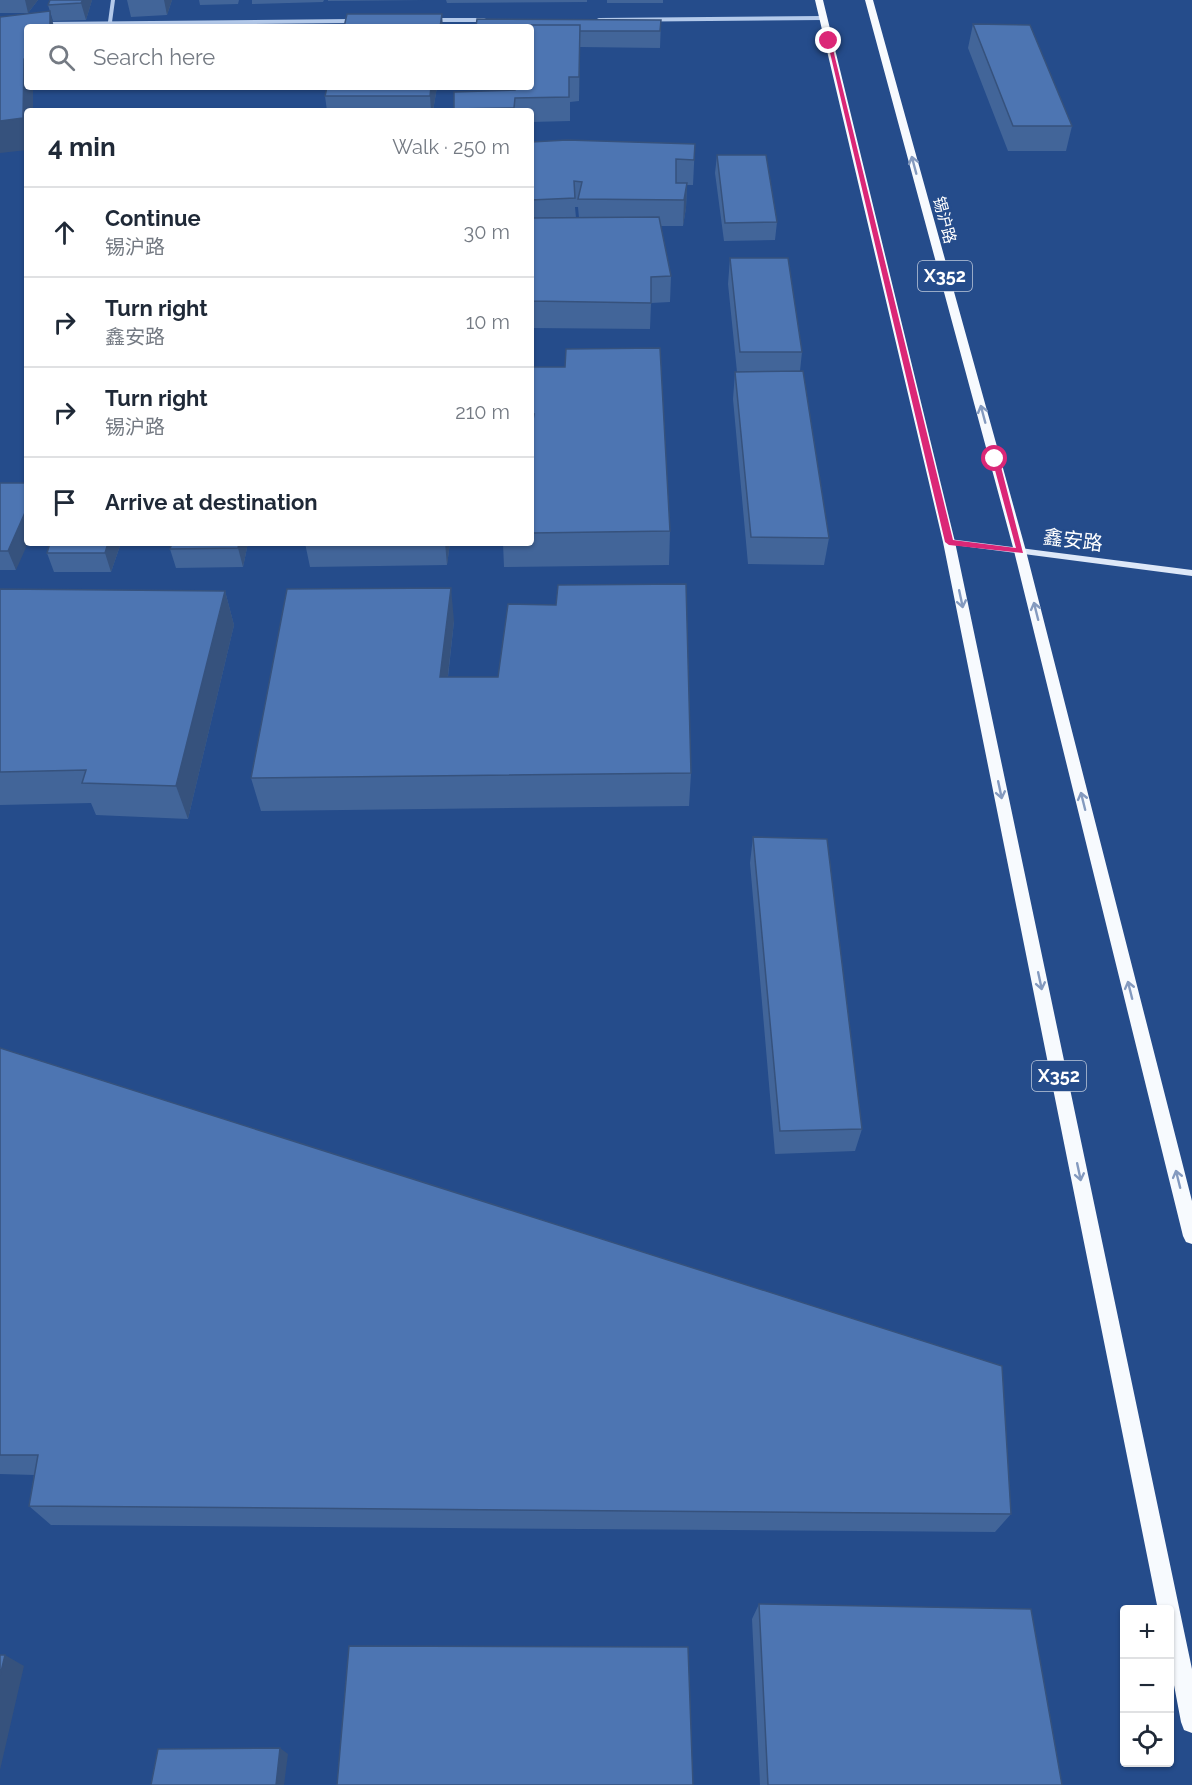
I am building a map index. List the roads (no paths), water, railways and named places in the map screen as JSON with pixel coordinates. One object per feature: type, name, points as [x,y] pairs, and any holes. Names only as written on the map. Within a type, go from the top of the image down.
[{"type":"main road","name":"X352","points":[[819,0],[949,542],[1168,1605]]},
{"type":"main road","name":"锡沪路","points":[[869,0],[1020,551]]},
{"type":"main road","name":"X352","points":[[1020,551],[1192,1236]]},
{"type":"main road","name":"X352","points":[[1174,1635],[1192,1722]]},
{"type":"street","points":[[110,22],[113,0]]},
{"type":"street","points":[[597,20],[823,18]]},
{"type":"street","points":[[431,21],[490,20]]},
{"type":"street","points":[[44,24],[360,21]]},
{"type":"street","name":"鑫安路","points":[[949,542],[1192,573]]}]
